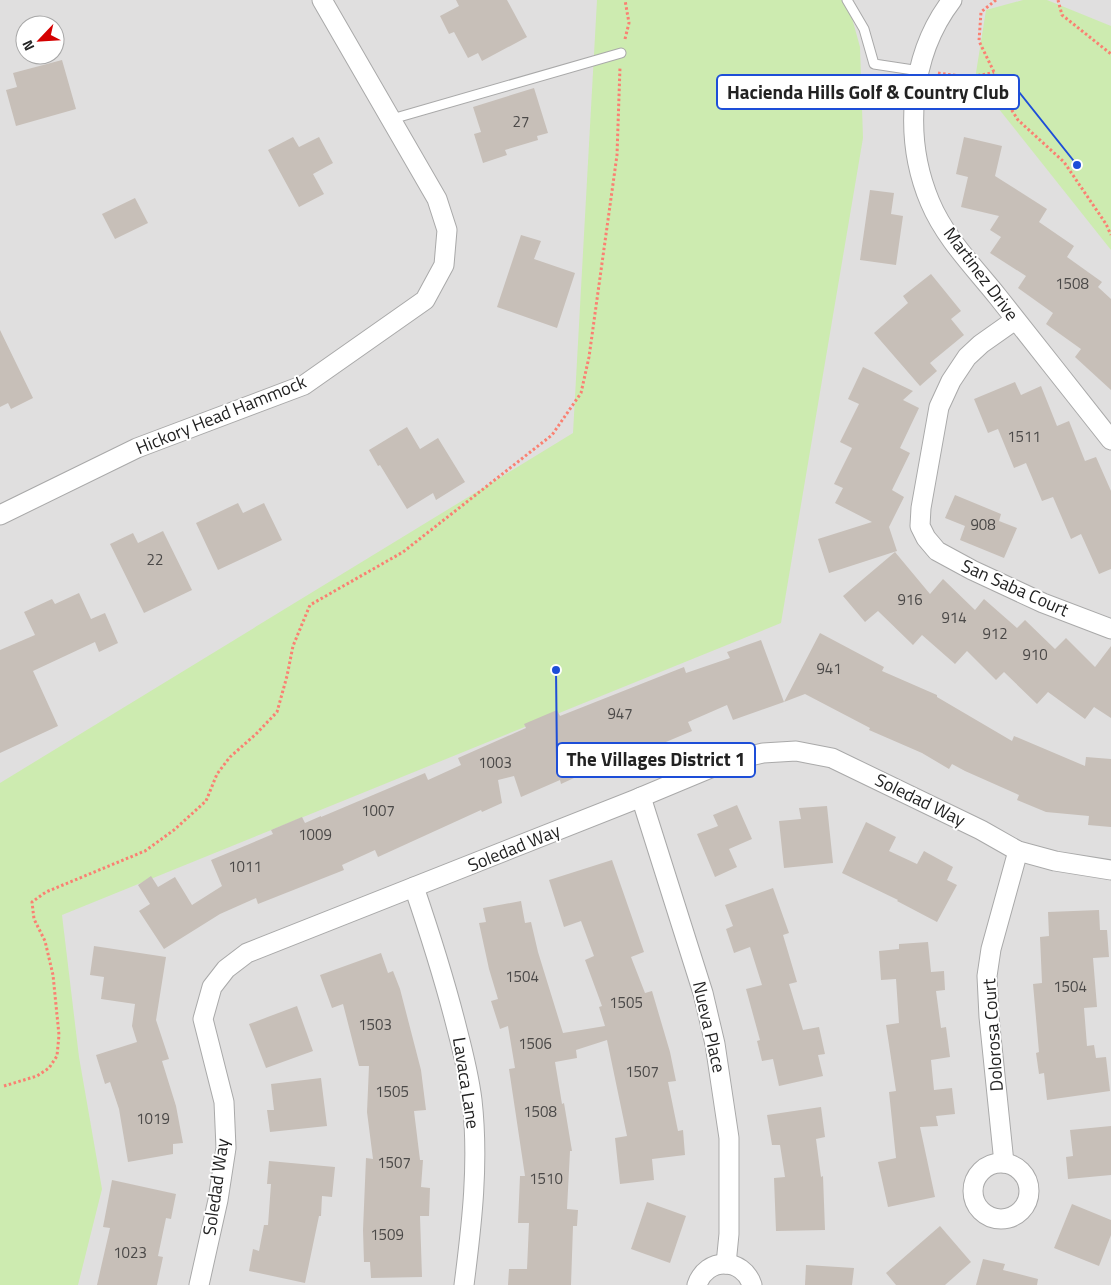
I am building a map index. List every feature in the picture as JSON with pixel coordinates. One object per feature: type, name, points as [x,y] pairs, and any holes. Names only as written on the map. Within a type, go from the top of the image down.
[{"type":"street","name":"Hickory Head Hammock","points":[[0,515],[137,448],[304,386],[425,300],[444,265],[447,230],[437,198],[322,0]]},
{"type":"street","name":"Martinez Drive","points":[[952,0],[930,35],[920,70],[914,131],[917,161],[930,203],[953,242],[1111,440]]},
{"type":"street","name":"San Saba Court","points":[[1015,320],[981,344],[967,358],[951,381],[940,407],[921,508],[920,526],[926,538],[937,551],[972,570],[1043,603],[1111,629]]},
{"type":"street","name":"Soledad Way","points":[[199,1285],[218,1200],[226,1148],[224,1102],[203,1019],[212,987],[226,969],[247,953],[725,762],[763,752],[796,751],[832,758],[981,830],[1018,851],[1055,861],[1111,870]]},
{"type":"street","name":"Nueva Place","points":[[641,797],[703,993],[715,1044],[729,1138],[729,1234],[726,1264]]},
{"type":"street","name":"Dolorosa Court","points":[[1004,1163],[989,1017],[987,976],[991,949],[1018,851]]},
{"type":"street","name":"Lavaca Lane","points":[[414,887],[451,1004],[472,1099],[475,1143],[475,1192],[464,1285]]},
{"type":"street","points":[[698,1285],[703,1274],[717,1264],[736,1266],[744,1271],[752,1285]]},
{"type":"lane","points":[[848,0],[864,29],[874,64],[920,70]]},
{"type":"lane","points":[[392,119],[621,52]]},
{"type":"path","points":[[4,1086],[37,1076],[49,1068],[57,1056],[59,1035],[53,975],[44,941],[34,919],[32,902],[46,892],[145,851],[174,830],[206,800],[217,774],[230,757],[277,712],[293,646],[310,604],[403,552],[473,498],[552,435],[580,393],[594,322],[617,155],[621,52],[629,23],[625,0]]},
{"type":"path","points":[[996,0],[981,12],[979,42],[994,72],[1001,93],[1018,120],[1064,162],[1106,224],[1111,235]]},
{"type":"path","points":[[1058,0],[1062,15],[1111,54]]},
{"type":"path","points":[[920,70],[971,77],[980,77],[994,72]]},
{"type":"shaded area","points":[[0,0],[1111,0],[1111,1285],[0,1285]]},
{"type":"green space","points":[[597,0],[847,0],[860,47],[863,138],[781,623],[62,915],[79,1057],[102,1189],[78,1285],[0,1285],[0,783],[573,433]]},
{"type":"green space","points":[[1023,0],[1047,0],[1111,26],[1111,250],[975,79],[986,10]]},
{"type":"building","points":[[456,0],[507,0],[527,37],[482,61],[478,53],[468,58],[454,32],[449,34],[440,16],[459,6]]},
{"type":"building","points":[[43,65],[63,65],[76,109],[16,126],[6,90],[17,87],[13,73]]},
{"type":"building","points":[[534,88],[548,133],[537,136],[538,140],[505,150],[507,155],[483,163],[474,134],[481,132],[473,107]]},
{"type":"building","points":[[293,137],[299,147],[319,137],[333,163],[313,174],[324,194],[299,207],[268,150]]},
{"type":"building","points":[[964,137],[1002,146],[995,176],[1047,209],[1039,222],[1074,246],[1067,257],[1102,282],[1098,287],[1111,299],[1111,390],[1075,357],[1081,349],[1046,324],[1053,313],[1018,288],[1026,276],[990,253],[1001,237],[990,230],[999,216],[961,207],[968,177],[956,174]]},
{"type":"building","points":[[870,190],[894,193],[891,214],[903,216],[896,265],[860,260]]},
{"type":"building","points":[[135,198],[148,223],[115,239],[102,214]]},
{"type":"building","points":[[521,235],[541,241],[534,259],[575,273],[557,328],[497,307]]},
{"type":"building","points":[[931,274],[961,311],[951,319],[964,335],[930,363],[937,371],[920,386],[874,333],[908,303],[903,296]]},
{"type":"building","points":[[0,330],[33,398],[11,409],[8,403],[0,407]]},
{"type":"building","points":[[863,367],[913,391],[903,400],[919,408],[900,448],[910,453],[892,490],[904,497],[889,527],[897,551],[829,573],[818,539],[872,522],[835,503],[843,488],[834,484],[852,448],[840,442],[859,404],[848,399]]},
{"type":"building","points":[[1015,382],[1021,395],[1041,386],[1057,426],[1069,421],[1085,461],[1096,457],[1111,491],[1111,569],[1099,574],[1081,534],[1071,539],[1053,497],[1042,501],[1026,463],[1014,468],[998,429],[988,433],[974,399]]},
{"type":"building","points":[[407,427],[420,449],[438,438],[465,482],[436,500],[433,493],[407,509],[369,450]]},
{"type":"building","points":[[955,495],[1001,514],[999,521],[1017,528],[1004,558],[960,540],[965,526],[945,518]]},
{"type":"building","points":[[238,503],[243,513],[264,503],[282,540],[218,570],[196,523]]},
{"type":"building","points":[[163,531],[192,590],[144,613],[110,544],[133,533],[138,543]]},
{"type":"building","points":[[895,552],[930,594],[943,579],[975,610],[984,599],[1017,628],[1025,620],[1055,649],[1066,638],[1095,667],[1111,646],[1111,718],[1094,707],[1085,719],[1048,692],[1037,704],[1004,672],[996,680],[967,651],[955,664],[922,635],[913,645],[878,611],[865,622],[843,596]]},
{"type":"building","points":[[79,593],[91,619],[105,613],[118,643],[99,652],[95,642],[33,671],[58,726],[0,753],[0,650],[35,635],[24,612],[52,599],[55,604]]},
{"type":"building","points":[[820,633],[884,667],[882,671],[937,695],[937,697],[1012,741],[1014,736],[1085,766],[1086,757],[1111,759],[1111,827],[1088,825],[1089,816],[1046,812],[1017,800],[1019,795],[952,764],[949,769],[922,753],[869,730],[870,728],[805,694],[784,702]]},
{"type":"building","points":[[761,640],[784,702],[733,720],[727,705],[688,722],[692,731],[628,758],[626,754],[561,784],[560,780],[521,797],[514,776],[498,780],[502,803],[482,812],[481,810],[378,857],[375,850],[342,865],[344,870],[258,904],[256,898],[220,914],[164,949],[139,911],[150,904],[138,885],[151,876],[158,887],[175,877],[192,905],[222,886],[211,860],[273,834],[271,830],[302,817],[305,823],[425,773],[428,780],[461,765],[458,758],[526,728],[524,724],[557,710],[560,716],[684,667],[686,673],[730,658],[727,652]]},
{"type":"building","points":[[737,805],[752,839],[729,849],[737,867],[715,877],[697,834],[718,826],[713,815]]},
{"type":"building","points":[[827,806],[833,863],[784,868],[779,821],[801,819],[799,808]]},
{"type":"building","points":[[866,822],[896,837],[889,851],[917,864],[924,851],[953,867],[947,880],[957,885],[937,922],[898,900],[842,873]]},
{"type":"building","points":[[612,860],[644,952],[631,957],[645,993],[652,991],[670,1052],[676,1081],[668,1082],[678,1131],[683,1130],[685,1155],[652,1159],[654,1180],[620,1184],[615,1138],[627,1136],[607,1040],[576,1050],[577,1058],[555,1062],[572,1151],[570,1151],[567,1209],[578,1210],[577,1226],[573,1226],[571,1285],[508,1285],[509,1269],[527,1269],[529,1223],[518,1223],[520,1176],[525,1176],[509,1069],[515,1068],[508,1026],[500,1029],[491,1001],[498,999],[479,923],[486,922],[483,908],[521,901],[525,923],[531,922],[538,952],[563,1033],[605,1026],[599,1007],[602,1006],[585,960],[594,956],[581,921],[564,927],[549,880]]},
{"type":"building","points":[[773,888],[789,933],[783,935],[797,982],[789,984],[803,1030],[819,1027],[825,1054],[818,1055],[823,1076],[779,1086],[773,1059],[762,1061],[757,1041],[760,1040],[746,989],[762,985],[750,947],[734,953],[726,929],[733,926],[725,905]]},
{"type":"building","points":[[1099,910],[1100,930],[1107,930],[1109,957],[1093,958],[1097,1007],[1084,1008],[1087,1046],[1094,1045],[1096,1058],[1106,1057],[1110,1091],[1047,1100],[1044,1073],[1039,1074],[1036,1053],[1039,1052],[1033,984],[1042,983],[1040,937],[1049,936],[1048,912]]},
{"type":"building","points":[[928,942],[931,972],[944,971],[945,990],[936,991],[941,1028],[946,1027],[950,1057],[931,1060],[934,1090],[952,1088],[955,1114],[936,1116],[938,1126],[920,1127],[935,1197],[888,1207],[878,1162],[896,1158],[889,1092],[896,1091],[886,1025],[899,1023],[896,979],[881,980],[879,951],[899,949],[899,944]]},
{"type":"building","points":[[94,946],[166,957],[156,1020],[169,1059],[162,1061],[176,1106],[183,1143],[173,1144],[173,1154],[128,1162],[119,1109],[110,1082],[105,1084],[96,1055],[137,1042],[132,1026],[135,1004],[101,999],[104,977],[90,975]]},
{"type":"building","points":[[381,953],[388,973],[393,971],[400,989],[421,1070],[426,1110],[414,1111],[420,1160],[423,1160],[421,1187],[430,1188],[429,1216],[420,1216],[422,1277],[371,1278],[370,1262],[364,1262],[363,1230],[366,1158],[373,1159],[367,1112],[369,1066],[359,1066],[343,1004],[332,1008],[320,975]]},
{"type":"building","points":[[297,1006],[313,1051],[266,1068],[249,1024]]},
{"type":"building","points":[[321,1078],[327,1126],[270,1132],[267,1110],[274,1110],[271,1084]]},
{"type":"building","points":[[821,1107],[825,1137],[816,1139],[821,1177],[823,1176],[825,1230],[776,1231],[774,1178],[785,1177],[780,1145],[772,1145],[767,1115]]},
{"type":"building","points":[[1111,1126],[1111,1175],[1068,1179],[1066,1157],[1073,1156],[1070,1130]]},
{"type":"building","points":[[269,1161],[335,1167],[332,1197],[322,1196],[321,1216],[319,1216],[305,1283],[249,1271],[253,1249],[259,1251],[264,1225],[268,1225],[271,1184],[267,1184]]},
{"type":"building","points":[[112,1180],[176,1194],[171,1219],[166,1218],[158,1256],[163,1257],[157,1285],[97,1285],[110,1228],[103,1227]]},
{"type":"building","points":[[647,1202],[686,1216],[670,1263],[631,1249]]},
{"type":"building","points":[[1072,1204],[1111,1220],[1111,1235],[1099,1266],[1054,1248]]},
{"type":"building","points":[[940,1226],[971,1262],[945,1285],[896,1285],[886,1273]]},
{"type":"building","points":[[983,1259],[1005,1264],[1003,1270],[1038,1279],[1037,1285],[976,1285]]},
{"type":"building","points":[[806,1265],[854,1268],[852,1285],[805,1285]]},
{"type":"place","name":"Hacienda Hills Golf & Country Club","points":[[1077,165]]},
{"type":"place","name":"The Villages District 1","points":[[556,670]]}]
